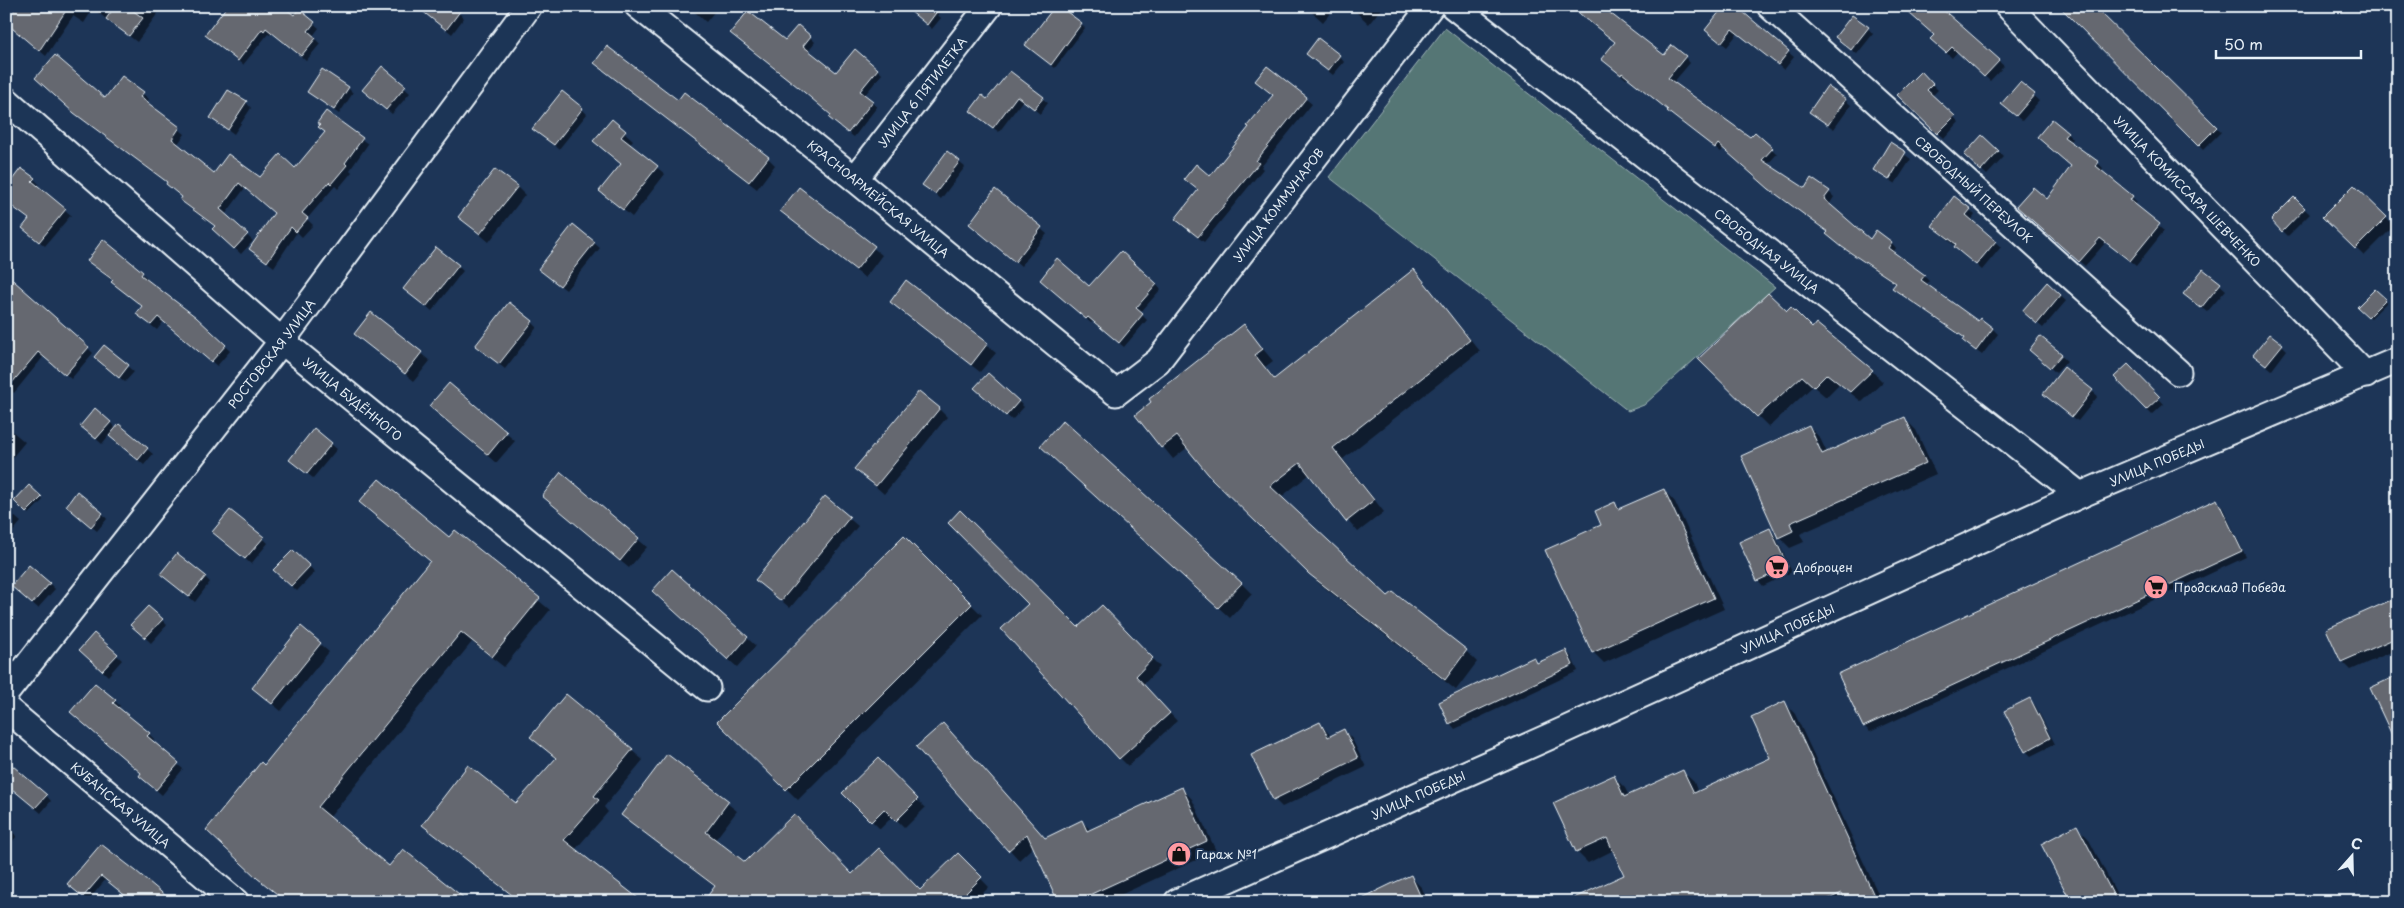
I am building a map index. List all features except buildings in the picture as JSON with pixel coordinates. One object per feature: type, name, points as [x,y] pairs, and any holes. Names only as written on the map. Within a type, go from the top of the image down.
[{"type":"street","name":"РОСТОВСКАЯ УЛИЦА","points":[[6,693],[282,341],[530,6]]},
{"type":"street","name":"КРАСНОАРМЕЙСКАЯ УЛИЦА","points":[[638,6],[855,179],[1116,393]]},
{"type":"street","name":"УЛИЦА 6 ПЯТИЛЕТКА","points":[[855,179],[989,6]]},
{"type":"street","name":"УЛИЦА КОММУНАРОВ","points":[[1116,393],[1158,362],[1431,6]]},
{"type":"street","name":"СВОБОДНАЯ УЛИЦА","points":[[1453,6],[2080,495]]},
{"type":"street","name":"СВОБОДНЫЙ ПЕРЕУЛОК","points":[[1770,6],[2178,372]]},
{"type":"street","name":"УЛИЦА КОМИССАРА ШЕВЧЕНКО","points":[[2008,6],[2366,375]]},
{"type":"street","name":"УЛИЦА БУДЁННОГО","points":[[6,100],[282,341],[707,688]]},
{"type":"street","name":"УЛИЦА ПОБЕДЫ","points":[[1178,902],[1562,731],[2080,495],[2398,360]]},
{"type":"street","name":"КУБАНСКАЯ УЛИЦА","points":[[6,708],[236,902]]},
{"type":"green space","points":[[1445,28],[1775,287],[1644,405],[1628,411],[1329,177]]},
{"type":"place","name":"Доброцен","points":[[1777,567]]},
{"type":"place","name":"Продсклад Победа","points":[[2156,587]]},
{"type":"place","name":"Гараж №1","points":[[1179,854]]}]
